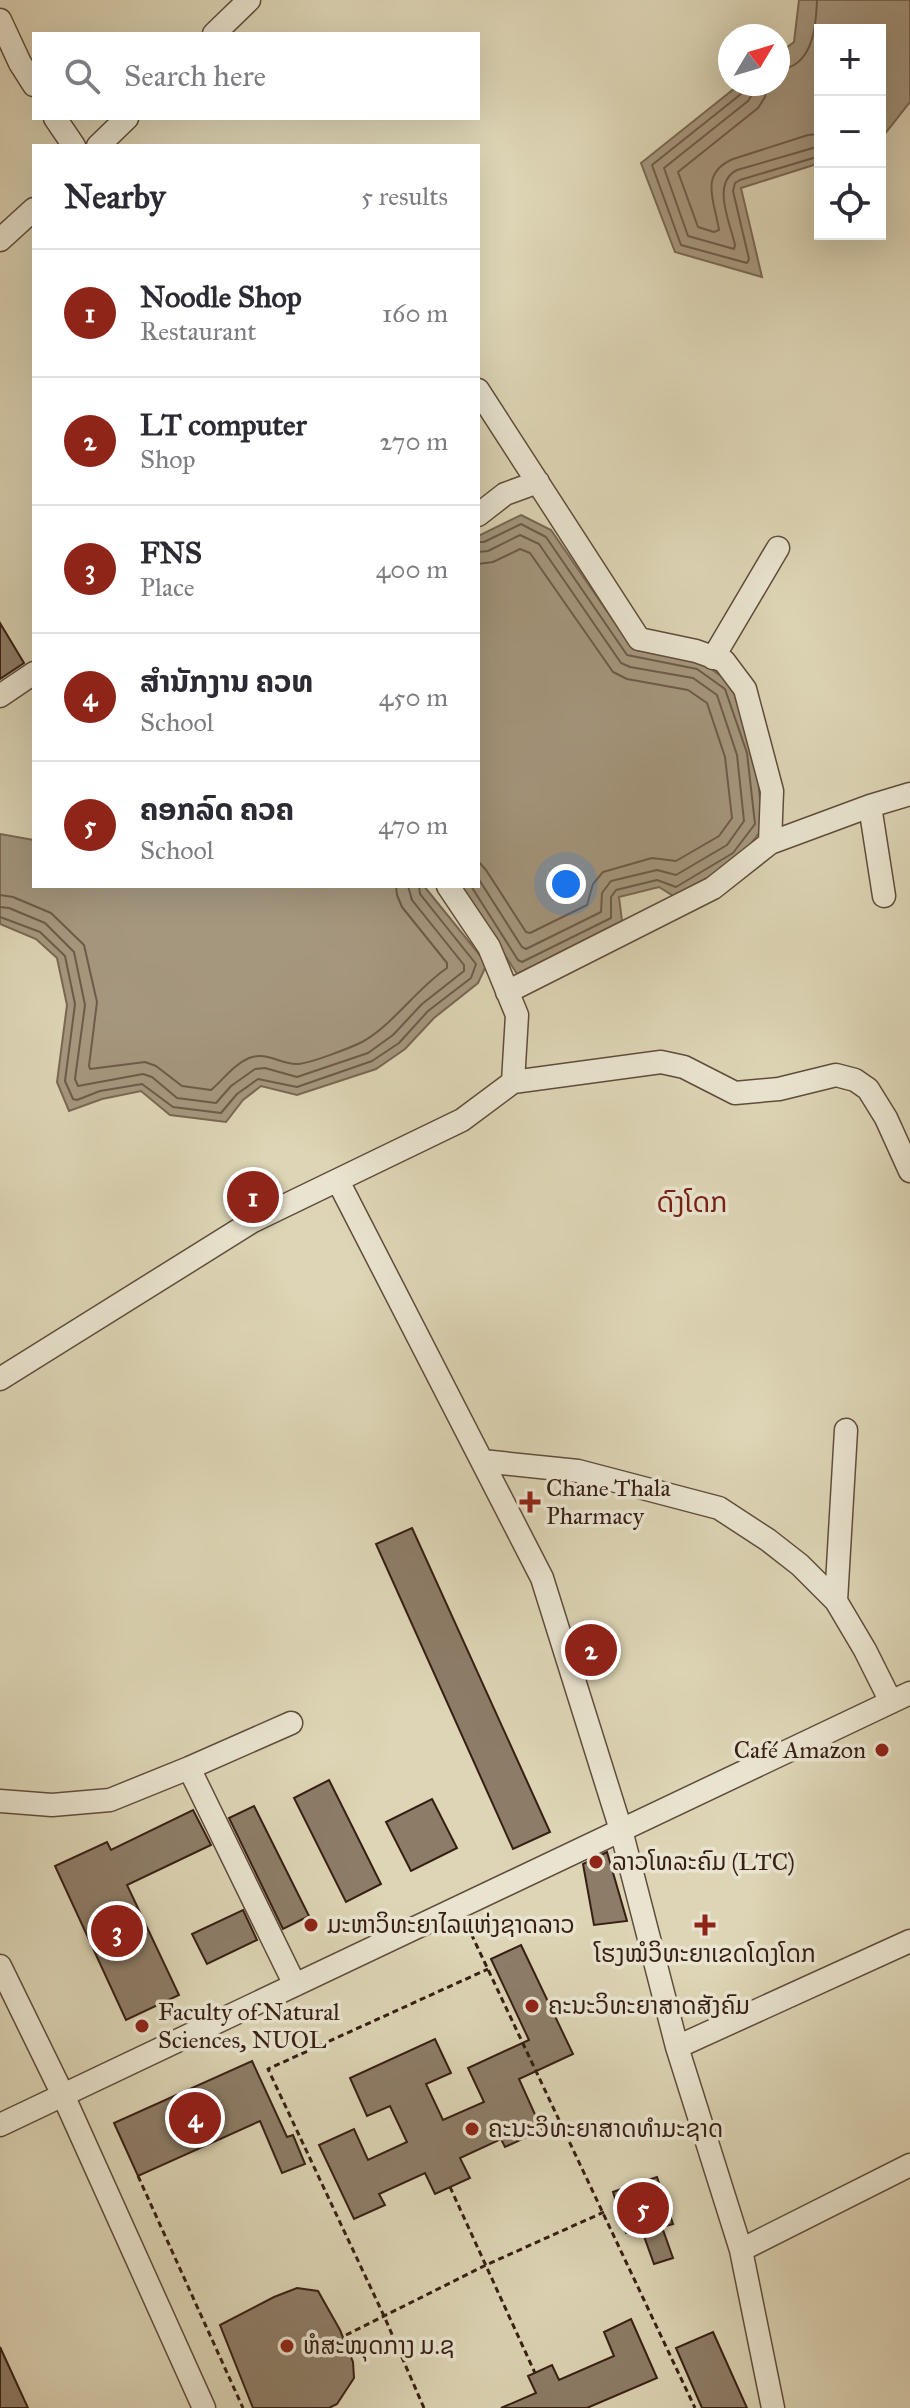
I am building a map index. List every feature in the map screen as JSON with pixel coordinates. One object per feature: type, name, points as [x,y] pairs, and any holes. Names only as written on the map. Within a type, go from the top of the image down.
[{"type":"street","points":[[216,32],[249,0]]},
{"type":"street","points":[[0,20],[32,82]]},
{"type":"street","points":[[56,120],[73,144]]},
{"type":"street","points":[[100,144],[125,120]]},
{"type":"street","points":[[0,240],[32,211]]},
{"type":"street","points":[[480,393],[639,639],[696,651],[724,661],[745,689],[772,791],[770,843]]},
{"type":"street","points":[[480,513],[505,494],[538,482]]},
{"type":"street","points":[[713,658],[778,548]]},
{"type":"street","points":[[0,696],[32,674]]},
{"type":"street","points":[[507,992],[713,888],[770,843],[910,794]]},
{"type":"street","points":[[870,806],[884,896]]},
{"type":"street","points":[[449,888],[489,947],[517,1015],[513,1082]]},
{"type":"street","points":[[0,1379],[253,1221],[462,1120],[513,1082],[661,1062],[684,1067],[735,1093],[779,1089],[836,1075],[855,1080],[868,1089],[886,1118],[910,1171]]},
{"type":"street","points":[[338,1181],[542,1578],[621,1830],[677,2047],[741,2250],[773,2408]]},
{"type":"street","points":[[836,1601],[846,1430]]},
{"type":"street","points":[[0,2125],[900,1697],[865,1650],[836,1601],[800,1565],[719,1508],[578,1471],[482,1461]]},
{"type":"street","points":[[0,1801],[52,1805],[110,1800],[291,1723]]},
{"type":"street","points":[[189,1768],[295,1985]]},
{"type":"street","points":[[677,2047],[910,1941]]},
{"type":"street","points":[[0,1966],[63,2095],[204,2408]]},
{"type":"street","points":[[741,2250],[910,2165]]},
{"type":"path","points":[[458,1907],[695,2408]]},
{"type":"path","points":[[424,2408],[268,2069],[488,1969]]},
{"type":"path","points":[[138,2176],[243,2408]]},
{"type":"path","points":[[450,2187],[535,2373]]},
{"type":"path","points":[[346,2335],[486,2265],[604,2212]]},
{"type":"water","points":[[799,0],[910,0],[910,102],[886,132],[886,24],[814,24],[814,165],[741,188],[762,277],[675,252],[641,163],[725,96],[790,96],[790,45],[794,42]]},
{"type":"water","points":[[521,515],[551,530],[633,649],[700,661],[732,684],[755,751],[763,828],[739,859],[675,897],[659,887],[619,897],[622,921],[517,974],[462,888],[480,888],[480,535]]},
{"type":"water","points":[[0,834],[32,840],[32,888],[426,888],[487,964],[478,983],[434,1018],[405,1049],[376,1069],[297,1095],[261,1086],[243,1100],[226,1122],[170,1115],[141,1091],[102,1099],[69,1111],[57,1082],[67,1005],[57,958],[36,939],[0,924]]},
{"type":"building","points":[[0,623],[24,663],[0,679]]},
{"type":"building","points":[[412,1528],[550,1832],[513,1849],[376,1544]]},
{"type":"building","points":[[329,1780],[381,1884],[346,1902],[294,1798]]},
{"type":"building","points":[[432,1799],[457,1848],[411,1871],[386,1822]]},
{"type":"building","points":[[254,1806],[309,1916],[283,1929],[229,1818]]},
{"type":"building","points":[[193,1810],[211,1845],[127,1885],[179,1995],[126,2020],[55,1866],[107,1842],[111,1850]]},
{"type":"building","points":[[607,1852],[627,1921],[594,1925],[583,1864]]},
{"type":"building","points":[[243,1910],[257,1940],[207,1964],[192,1934]]},
{"type":"building","name":"ຄະນະວິທະຍາສາດທຳມະຊາດ","points":[[521,1945],[573,2054],[519,2079],[542,2130],[505,2147],[501,2139],[460,2158],[470,2178],[435,2194],[425,2173],[379,2194],[385,2205],[354,2219],[319,2145],[354,2129],[368,2160],[407,2142],[390,2106],[367,2116],[350,2078],[435,2039],[451,2073],[426,2084],[443,2120],[484,2102],[468,2068],[529,2040],[491,1959]]},
{"type":"building","points":[[252,2061],[287,2137],[293,2135],[305,2164],[282,2173],[260,2121],[138,2176],[114,2123]]},
{"type":"building","points":[[657,2177],[673,2224],[662,2227],[673,2258],[654,2264],[641,2228],[626,2233],[613,2192]]},
{"type":"building","name":"ຫໍສະໝຸດກາງ ມ.ຊ","points":[[297,2288],[318,2291],[340,2330],[353,2362],[354,2378],[337,2404],[329,2408],[253,2408],[220,2325]]},
{"type":"building","points":[[631,2319],[657,2378],[587,2408],[501,2408],[536,2393],[528,2376],[552,2365],[559,2380],[614,2356],[604,2332]]},
{"type":"building","points":[[713,2332],[747,2408],[702,2408],[676,2348]]},
{"type":"building","points":[[0,2347],[28,2408],[0,2408]]},
{"type":"place","name":"Noodle Shop","points":[[253,1197]]},
{"type":"place","name":"Chane Thala Pharmacy","points":[[530,1502]]},
{"type":"place","name":"LT computer","points":[[591,1650]]},
{"type":"place","name":"Café Amazon","points":[[882,1750]]},
{"type":"place","name":"ລາວໂທລະຄົມ (LTC)","points":[[596,1862]]},
{"type":"place","name":"ມະຫາວິທະຍາໄລແຫ່ງຊາດລາວ","points":[[311,1925]]},
{"type":"place","name":"ໂຮງໝໍວິທະຍາເຂດໂດງໂດກ","points":[[705,1925]]},
{"type":"place","name":"FNS","points":[[117,1931]]},
{"type":"place","name":"ຄະນະວິທະຍາສາດສັງຄົມ","points":[[532,2006]]},
{"type":"place","name":"Faculty of Natural Sciences, NUOL","points":[[142,2026]]},
{"type":"place","name":"ສຳນັກງານ ຄວທ","points":[[195,2118]]},
{"type":"place","name":"ຄະນະວິທະຍາສາດທຳມະຊາດ","points":[[472,2129]]},
{"type":"place","name":"ຄອກລົດ ຄວຄ","points":[[643,2208]]},
{"type":"place","name":"ຫໍສະໝຸດກາງ ມ.ຊ","points":[[287,2346]]},
{"type":"district","name":"ດົງໂດກ","points":[[692,1202]]}]
